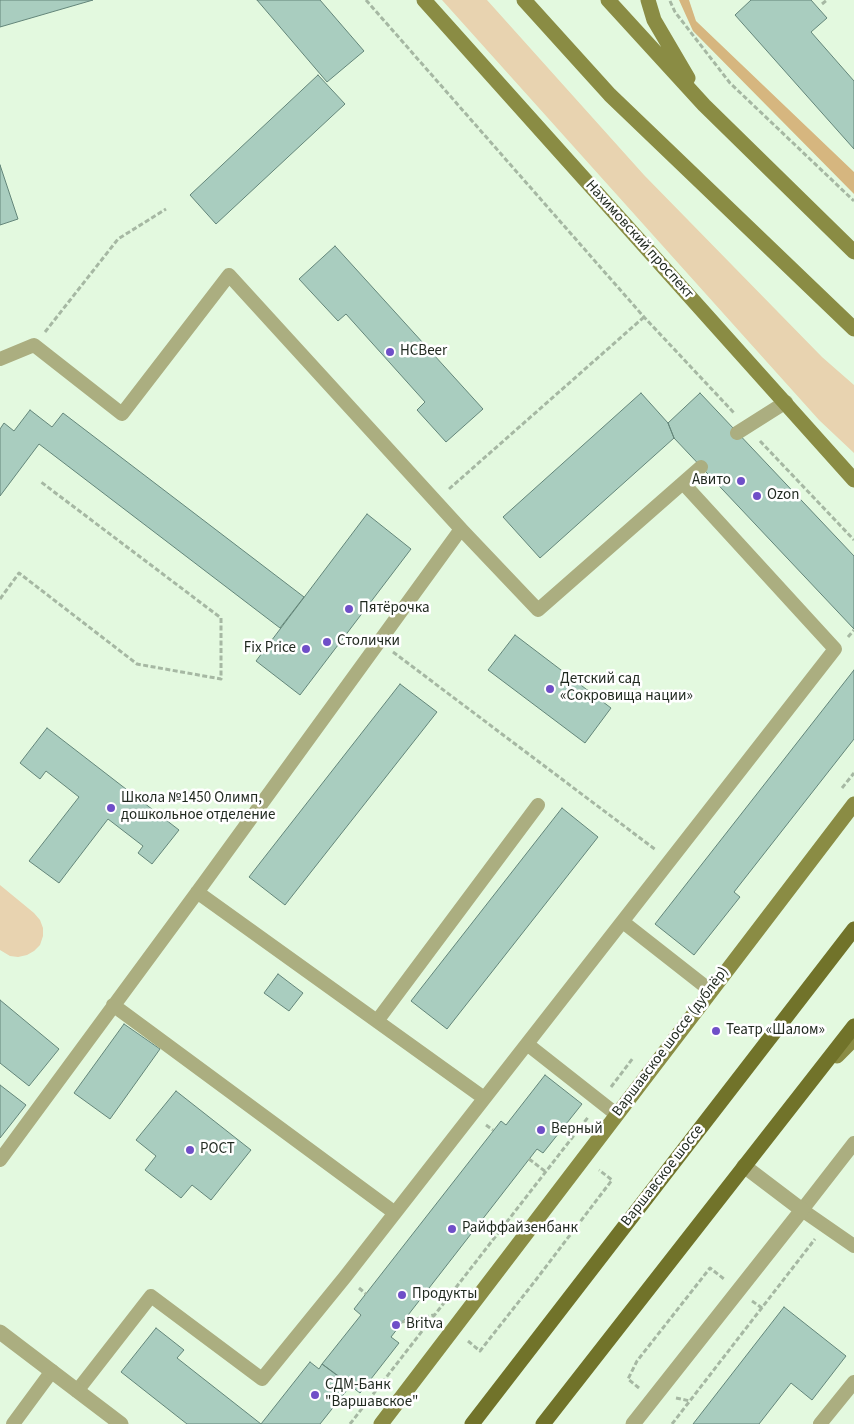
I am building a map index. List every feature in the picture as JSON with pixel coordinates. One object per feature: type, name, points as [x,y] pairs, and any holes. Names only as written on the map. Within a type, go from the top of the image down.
[{"type":"main road","name":"Варшавское шоссе","points":[[472,1424],[854,929]]},
{"type":"main road","points":[[542,1424],[854,1026]]},
{"type":"street","name":"Нахимовский проспект","points":[[424,0],[854,480]]},
{"type":"street","points":[[524,0],[610,96],[854,329]]},
{"type":"street","points":[[608,0],[704,105],[854,252]]},
{"type":"street","points":[[648,0],[654,20],[704,105]]},
{"type":"street","name":"Варшавское шоссе (дублёр)","points":[[381,1424],[710,990],[854,804]]},
{"type":"street","points":[[809,1084],[854,1039]]},
{"type":"street","points":[[634,1424],[802,1210],[744,1166]]},
{"type":"street","points":[[0,1332],[121,1424]]},
{"type":"lane","points":[[0,359],[34,345],[122,414],[229,275],[436,502],[538,610],[701,467]]},
{"type":"lane","points":[[742,430],[786,402]]},
{"type":"lane","points":[[77,1390],[151,1296],[262,1379],[396,1213],[835,649],[683,483]]},
{"type":"lane","points":[[0,1160],[461,528]]},
{"type":"lane","points":[[377,1021],[538,805]]},
{"type":"lane","points":[[197,892],[484,1098]]},
{"type":"lane","points":[[623,922],[710,990]]},
{"type":"lane","points":[[113,1005],[396,1213]]},
{"type":"lane","points":[[527,1044],[616,1114]]},
{"type":"lane","points":[[854,1143],[802,1210],[854,1246]]},
{"type":"lane","points":[[13,1424],[52,1371]]},
{"type":"lane","points":[[820,1424],[854,1382]]},
{"type":"path","points":[[366,0],[742,430],[854,540]]},
{"type":"path","points":[[670,0],[675,12],[730,83],[854,202]]},
{"type":"path","points":[[822,4],[827,0]]},
{"type":"path","points":[[34,345],[118,239],[166,209]]},
{"type":"path","points":[[436,502],[644,317]]},
{"type":"path","points":[[0,599],[19,573],[137,664],[221,679],[220,618],[41,482]]},
{"type":"path","points":[[379,641],[670,861]]},
{"type":"path","points":[[530,1159],[546,1172]]},
{"type":"path","points":[[469,1342],[480,1351],[612,1180],[594,1166]]},
{"type":"path","points":[[672,1424],[824,1226]]},
{"type":"path","points":[[637,1361],[710,1268],[728,1282]]},
{"type":"path","points":[[402,1322],[434,1315]]},
{"type":"shaded area","points":[[442,0],[487,0],[644,175],[822,357],[854,385],[854,453],[819,420]]},
{"type":"shaded area","points":[[679,0],[689,0],[696,21],[854,172],[854,194],[693,31]]},
{"type":"shaded area","points":[[0,885],[40,920],[43,936],[40,945],[27,955],[10,956],[0,950]]},
{"type":"building","points":[[0,0],[93,0],[0,27]]},
{"type":"building","points":[[257,0],[320,0],[364,51],[327,82]]},
{"type":"building","points":[[751,0],[811,0],[827,18],[811,32],[854,81],[854,149],[735,15]]},
{"type":"building","points":[[318,75],[345,104],[216,224],[190,195]]},
{"type":"building","points":[[0,165],[18,219],[0,225]]},
{"type":"building","points":[[335,246],[483,409],[446,442],[417,410],[425,402],[346,314],[338,321],[299,279]]},
{"type":"building","points":[[641,393],[668,423],[674,438],[540,558],[503,517]]},
{"type":"building","points":[[700,393],[854,556],[854,629],[674,438],[668,423]]},
{"type":"building","points":[[30,410],[52,427],[63,413],[304,597],[280,628],[39,444],[0,496],[0,429],[4,423],[14,431]]},
{"type":"building","points":[[367,514],[411,549],[300,695],[256,661]]},
{"type":"building","name":"Детский сад «Сокровища нации»","points":[[515,635],[611,708],[585,743],[488,670]]},
{"type":"building","points":[[854,670],[854,739],[734,892],[740,897],[694,955],[655,924]]},
{"type":"building","points":[[400,684],[437,712],[285,905],[249,877]]},
{"type":"building","name":"Школа №1450 Олимп, дошкольное отделение","points":[[47,728],[179,830],[152,864],[138,853],[143,846],[108,819],[59,883],[29,861],[79,797],[46,771],[40,779],[20,763]]},
{"type":"building","points":[[562,808],[598,837],[447,1029],[411,1001]]},
{"type":"building","points":[[278,974],[303,993],[289,1011],[264,993]]},
{"type":"building","points":[[0,1000],[59,1049],[29,1086],[0,1063]]},
{"type":"building","points":[[124,1024],[160,1049],[110,1119],[74,1093]]},
{"type":"building","points":[[545,1075],[582,1104],[543,1153],[537,1149],[391,1337],[399,1343],[360,1393],[322,1364],[361,1315],[354,1309],[501,1121],[506,1125]]},
{"type":"building","points":[[0,1085],[26,1105],[0,1138]]},
{"type":"building","points":[[176,1091],[251,1150],[211,1200],[192,1185],[181,1198],[145,1170],[156,1156],[136,1140]]},
{"type":"building","points":[[784,1307],[846,1356],[812,1400],[791,1383],[759,1424],[693,1424]]},
{"type":"building","points":[[156,1328],[184,1350],[177,1358],[261,1424],[187,1424],[121,1372]]},
{"type":"building","points":[[310,1362],[319,1369],[322,1364],[351,1385],[320,1424],[261,1424]]},
{"type":"place","name":"HCBeer","points":[[390,352]]},
{"type":"place","name":"Авито","points":[[741,481]]},
{"type":"place","name":"Ozon","points":[[757,496]]},
{"type":"place","name":"Пятёрочка","points":[[349,609]]},
{"type":"place","name":"Столички","points":[[327,642]]},
{"type":"place","name":"Fix Price","points":[[306,649]]},
{"type":"place","name":"Детский сад «Сокровища нации»","points":[[550,689]]},
{"type":"place","name":"Школа №1450 Олимп, дошкольное отделение","points":[[111,808]]},
{"type":"place","name":"Театр «Шалом»","points":[[716,1031]]},
{"type":"place","name":"Верный","points":[[541,1130]]},
{"type":"place","name":"РОСТ","points":[[190,1150]]},
{"type":"place","name":"Райффайзенбанк","points":[[452,1229]]},
{"type":"place","name":"Продукты","points":[[402,1295]]},
{"type":"place","name":"Britva","points":[[396,1325]]},
{"type":"place","name":"СДМ-Банк \"Варшавское\"","points":[[315,1395]]}]
